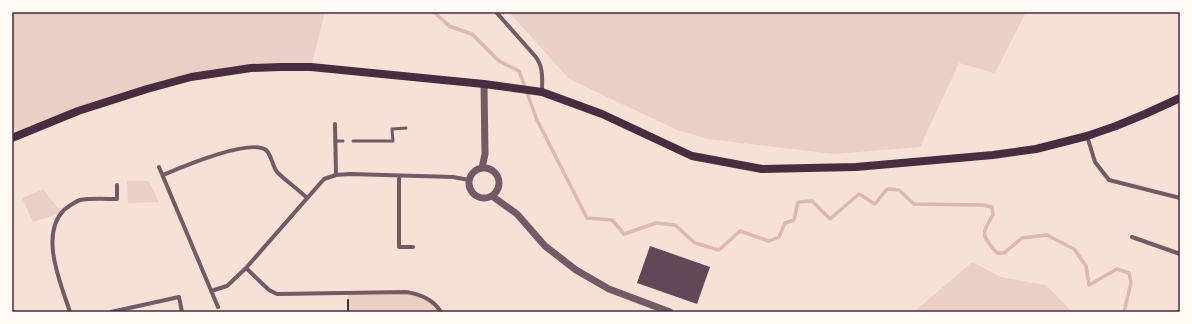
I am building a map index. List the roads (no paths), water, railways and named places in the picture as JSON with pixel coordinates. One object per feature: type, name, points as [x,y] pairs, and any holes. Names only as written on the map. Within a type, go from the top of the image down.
[{"type":"main road","points":[[12,138],[78,112],[147,89],[192,77],[251,68],[311,68],[484,84],[538,92],[602,114],[692,156],[762,169],[856,167],[994,156],[1036,149],[1087,136],[1145,114],[1180,98]]},
{"type":"street","points":[[496,12],[535,56],[540,64],[542,75],[538,92]]},
{"type":"street","points":[[482,168],[485,154],[484,84]]},
{"type":"street","points":[[335,124],[336,175]]},
{"type":"street","points":[[1087,136],[1095,162],[1109,180],[1180,198]]},
{"type":"street","points":[[163,175],[231,150],[255,147],[266,150],[278,173],[307,198]]},
{"type":"street","points":[[159,167],[218,307]]},
{"type":"street","points":[[482,168],[489,168],[495,172],[498,178],[498,190],[492,196],[485,198],[478,197],[470,188],[469,180],[474,172],[482,168]]},
{"type":"street","points":[[211,291],[227,286],[246,268],[324,179],[336,175],[453,177],[469,180]]},
{"type":"street","points":[[399,176],[399,247],[413,247]]},
{"type":"street","points":[[70,312],[61,285],[52,247],[53,229],[62,213],[80,200],[117,199],[117,185]]},
{"type":"street","points":[[492,196],[517,214],[545,246],[576,270],[609,289],[670,312]]},
{"type":"street","points":[[1132,237],[1180,254]]},
{"type":"street","points":[[246,268],[268,290],[277,294],[414,293],[428,299],[441,312]]},
{"type":"street","points":[[111,312],[179,297],[182,312]]},
{"type":"lane","points":[[353,141],[393,140],[392,128],[406,128]]},
{"type":"lane","points":[[335,141],[343,141]]},
{"type":"waterway","points":[[434,12],[449,26],[472,34],[499,61],[519,71],[537,120],[587,218],[612,220],[624,234],[656,223],[675,225],[695,243],[719,250],[740,231],[769,241],[779,237],[785,223],[794,220],[798,202],[812,201],[830,219],[859,194],[875,204],[887,189],[899,190],[914,204],[983,205],[992,207],[993,215],[986,227],[984,235],[997,253],[1004,253],[1022,238],[1047,235],[1074,249],[1086,266],[1089,285],[1117,269],[1129,273],[1131,283],[1124,312]]}]
